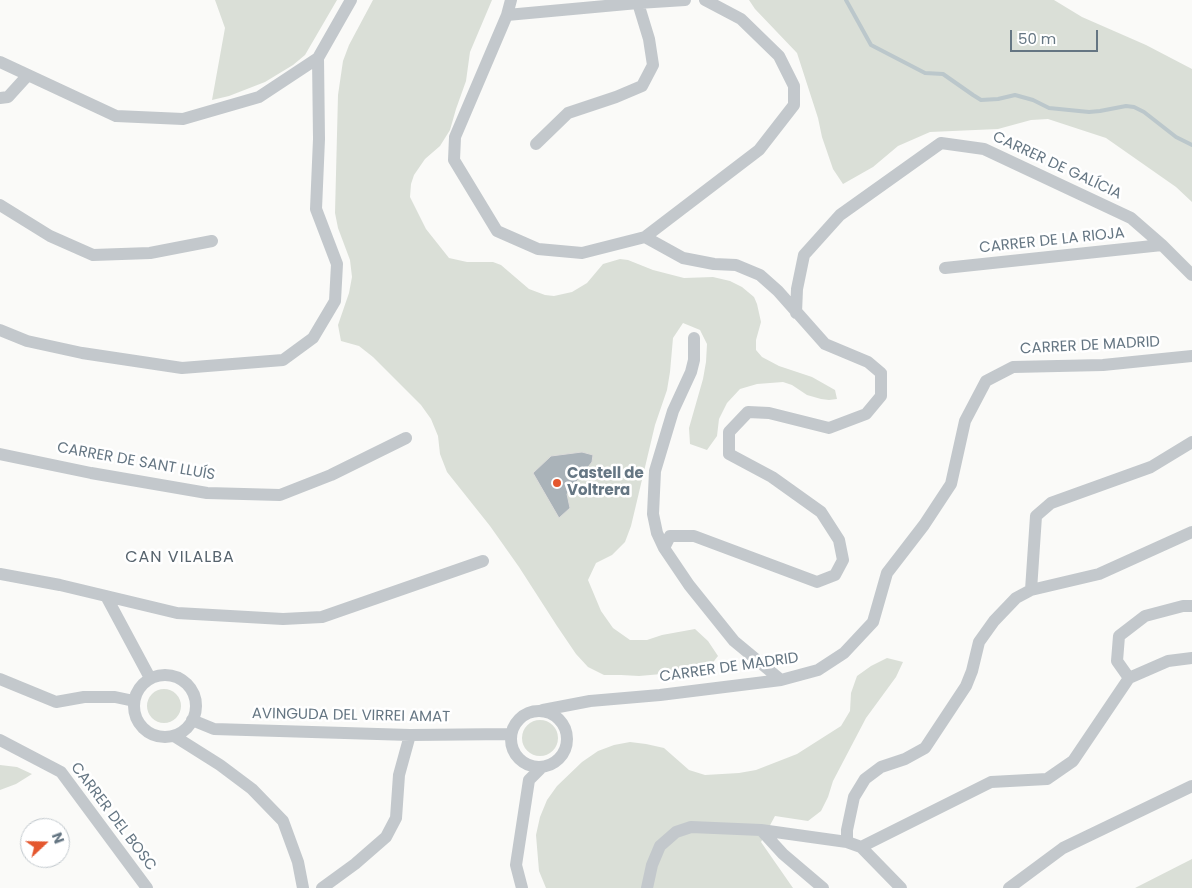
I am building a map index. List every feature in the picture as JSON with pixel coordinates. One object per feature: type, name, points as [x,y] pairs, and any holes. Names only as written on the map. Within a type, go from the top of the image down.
[{"type":"street","points":[[0,62],[116,116],[183,119],[259,97],[318,58],[351,0]]},
{"type":"street","points":[[511,0],[507,15],[455,136],[454,160],[497,231],[538,249],[582,252],[645,237],[759,150],[794,105],[794,86],[779,56],[741,19],[705,0]]},
{"type":"street","points":[[507,15],[685,0]]},
{"type":"street","points":[[536,144],[568,113],[642,86],[653,65],[649,39],[638,3]]},
{"type":"street","points":[[0,330],[26,341],[82,353],[182,368],[283,360],[313,338],[335,301],[337,264],[316,209],[319,139],[318,58]]},
{"type":"street","points":[[0,98],[8,97],[28,76]]},
{"type":"street","name":"CARRER DE GALÍCIA","points":[[796,313],[797,289],[804,255],[840,215],[942,143],[984,149],[1131,218],[1192,275]]},
{"type":"street","points":[[0,205],[50,236],[93,255],[150,253],[212,241]]},
{"type":"street","points":[[645,237],[683,258],[714,264],[736,265],[760,275],[778,291],[825,344],[868,362],[881,373],[881,396],[866,414],[828,428],[769,413],[748,412],[729,432],[729,454],[772,477],[821,512],[839,540],[843,560],[836,575],[817,582],[694,536],[670,536],[664,548]]},
{"type":"street","name":"CARRER DE LA RIOJA","points":[[945,268],[1162,246]]},
{"type":"street","points":[[694,338],[694,360],[691,372],[673,411],[655,471],[653,514],[657,533],[664,548],[689,585],[734,641],[781,680]]},
{"type":"street","name":"CARRER DE MADRID","points":[[543,710],[590,701],[660,695],[781,680],[818,670],[844,653],[873,622],[888,574],[924,526],[951,484],[966,421],[986,381],[1013,367],[1103,365],[1192,356]]},
{"type":"street","name":"CARRER DE SANT LLUÍS","points":[[0,454],[91,473],[207,493],[280,495],[331,475],[406,438]]},
{"type":"street","points":[[1032,590],[1036,516],[1051,503],[1151,468],[1192,442]]},
{"type":"street","points":[[847,842],[847,830],[854,797],[865,779],[881,767],[905,759],[925,748],[966,686],[972,671],[979,642],[994,621],[1016,598],[1032,590],[1099,574],[1192,532]]},
{"type":"street","points":[[0,574],[60,585],[177,613],[283,618],[322,617],[483,561]]},
{"type":"street","points":[[106,596],[150,678]]},
{"type":"street","points":[[1129,678],[1117,661],[1119,636],[1145,616],[1183,606],[1192,606]]},
{"type":"street","points":[[861,847],[991,782],[1047,779],[1074,761],[1129,678],[1168,660],[1192,658]]},
{"type":"street","points":[[174,736],[188,727],[192,720],[195,711],[195,701],[192,692],[178,678],[169,675],[150,678],[137,692],[134,701],[136,716],[144,729],[158,736],[174,736],[220,765],[252,789],[283,821],[298,862],[303,888]]},
{"type":"street","points":[[0,679],[56,702],[84,697],[115,697],[134,701]]},
{"type":"street","points":[[534,710],[543,710],[560,718],[568,735],[564,753],[550,766],[541,768],[525,764],[518,758],[513,751],[511,734],[519,719],[534,710]]},
{"type":"street","name":"AVINGUDA DEL VIRREI AMAT","points":[[192,720],[214,729],[410,735],[511,734]]},
{"type":"street","points":[[322,888],[355,864],[386,837],[396,818],[399,775],[410,735]]},
{"type":"street","name":"CARRER DEL BOSC","points":[[0,740],[61,772],[147,888]]},
{"type":"street","points":[[522,888],[516,865],[529,780],[541,768]]},
{"type":"street","points":[[1009,888],[1063,848],[1192,786]]},
{"type":"street","points":[[647,888],[652,865],[660,846],[676,832],[691,826],[761,830],[847,842],[861,847],[901,888]]},
{"type":"street","points":[[761,830],[783,854],[823,888]]},
{"type":"shaded area","points":[[215,0],[337,0],[305,55],[293,65],[265,82],[229,96],[212,100],[225,28]]},
{"type":"shaded area","points":[[373,0],[492,0],[470,52],[466,81],[450,130],[440,146],[425,159],[414,175],[411,184],[410,197],[426,229],[449,258],[467,262],[493,262],[501,265],[529,289],[554,296],[572,292],[587,283],[603,264],[620,259],[684,278],[713,277],[730,281],[742,287],[754,297],[757,304],[761,322],[756,340],[756,350],[762,357],[779,366],[812,377],[835,390],[837,399],[829,400],[807,395],[792,385],[783,382],[757,384],[740,389],[727,403],[719,419],[717,436],[707,450],[690,444],[689,428],[703,379],[707,344],[700,330],[683,323],[673,338],[667,390],[655,425],[631,526],[625,542],[612,555],[596,563],[588,580],[601,611],[613,628],[630,640],[647,640],[662,635],[695,629],[708,641],[718,656],[707,670],[639,676],[604,675],[588,667],[576,654],[490,526],[447,472],[440,454],[438,436],[431,419],[421,405],[373,357],[359,346],[341,341],[338,325],[349,293],[352,277],[350,260],[338,228],[335,213],[338,95],[343,61],[349,45]]},
{"type":"shaded area","points":[[749,0],[1054,0],[1082,17],[1146,45],[1192,69],[1192,202],[1176,187],[1106,138],[1048,119],[1031,120],[998,129],[930,132],[898,146],[873,167],[843,184],[833,169],[797,53],[755,9]]},
{"type":"shaded area","points":[[887,658],[903,662],[896,677],[866,718],[833,781],[821,811],[808,821],[775,816],[761,842],[793,888],[546,888],[539,871],[536,835],[540,817],[547,800],[557,786],[582,762],[598,751],[630,742],[664,748],[689,770],[705,775],[756,770],[797,754],[841,726],[850,711],[851,693],[857,676]]},
{"type":"shaded area","points":[[164,689],[171,690],[176,694],[180,699],[180,713],[176,718],[171,722],[164,723],[157,722],[152,718],[148,713],[147,706],[148,699],[152,694],[157,690]]},
{"type":"shaded area","points":[[540,720],[547,721],[553,725],[557,731],[557,745],[553,751],[547,755],[540,756],[533,755],[527,751],[523,745],[522,738],[523,731],[527,725],[533,721]]},
{"type":"shaded area","points":[[0,765],[17,767],[32,774],[16,784],[0,790]]},
{"type":"shaded area","points":[[1192,859],[1192,888],[1135,888]]},
{"type":"building","name":"Castell de Voltrera","points":[[582,452],[593,455],[592,462],[567,494],[570,508],[559,518],[533,473],[551,456]]},
{"type":"waterway","points":[[846,0],[871,45],[925,73],[943,74],[981,100],[1015,95],[1033,100],[1049,108],[1089,112],[1126,106],[1134,107],[1144,112],[1176,137],[1192,145]]},
{"type":"place","name":"Castell de Voltrera","points":[[557,483]]},
{"type":"district","name":"CAN VILALBA","points":[[180,558]]}]
